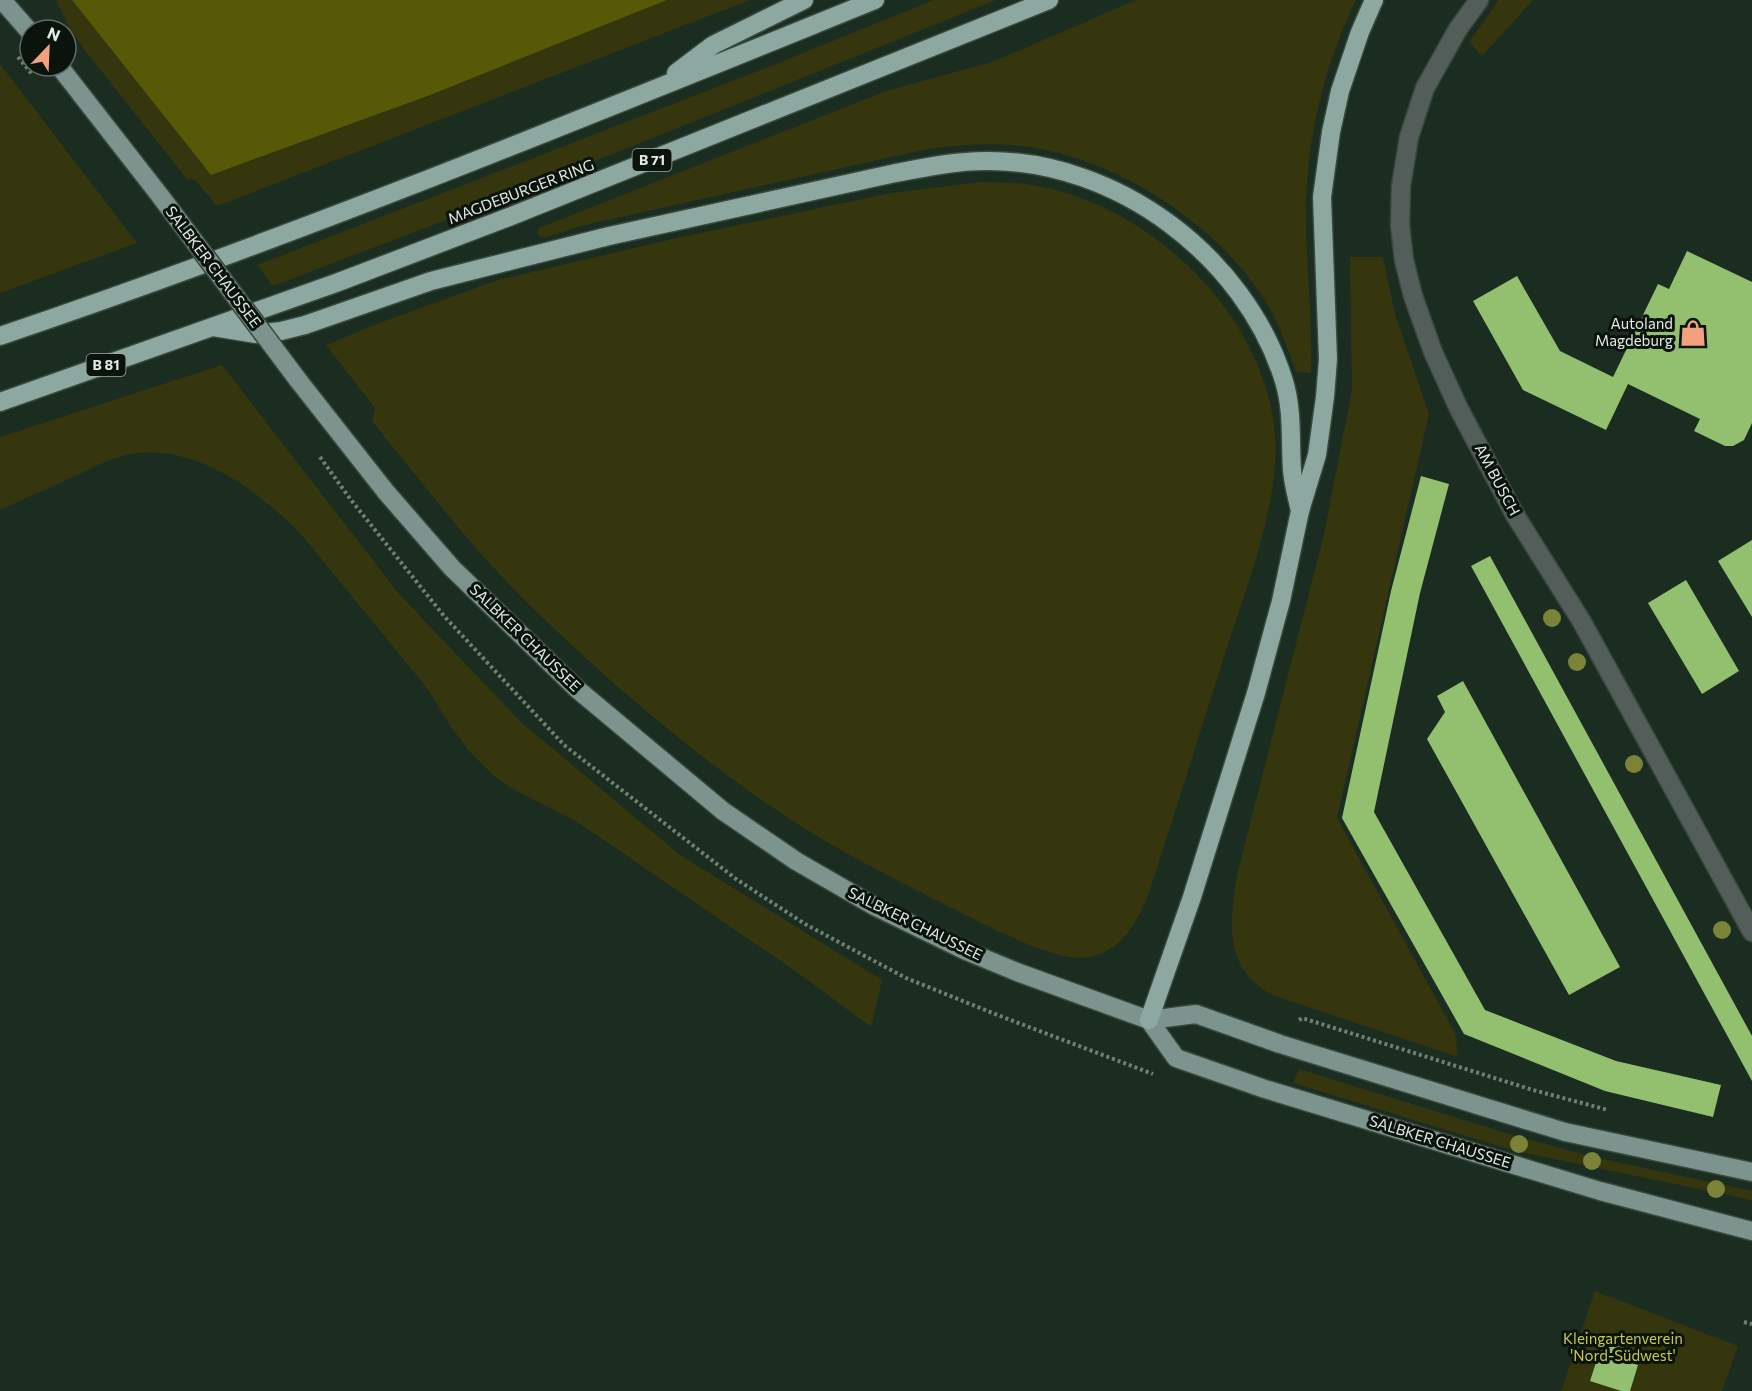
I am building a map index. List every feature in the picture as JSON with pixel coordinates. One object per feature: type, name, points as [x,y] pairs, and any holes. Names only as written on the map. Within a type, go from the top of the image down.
[{"type":"highway","points":[[657,88],[713,45],[804,0]]},
{"type":"highway","points":[[0,336],[409,186],[875,0]]},
{"type":"highway","name":"MAGDEBURGER RING","points":[[0,402],[253,313],[509,217],[1049,0]]},
{"type":"highway","points":[[1149,1020],[1192,897],[1256,693],[1281,602],[1300,511],[1317,455],[1328,359],[1322,217],[1326,165],[1340,91],[1360,32],[1374,0]]},
{"type":"highway","points":[[213,327],[256,334],[281,331],[305,325],[430,281],[609,236],[938,165],[985,161],[1017,163],[1049,169],[1102,185],[1156,214],[1190,241],[1235,288],[1270,343],[1285,384],[1292,428],[1293,471],[1300,511]]},
{"type":"main road","points":[[2,0],[18,18]]},
{"type":"main road","name":"SALBKER CHAUSSEE","points":[[68,78],[161,196],[298,380],[386,492],[452,568],[577,689],[723,811],[805,867],[920,929],[1017,972],[1149,1020],[1196,1014],[1292,1048],[1565,1132],[1752,1172]]},
{"type":"main road","name":"SALBKER CHAUSSEE","points":[[1149,1020],[1176,1058],[1265,1089],[1600,1191],[1752,1231]]},
{"type":"street","name":"AM BUSCH","points":[[1479,0],[1458,29],[1425,88],[1409,137],[1401,186],[1400,225],[1404,260],[1413,296],[1433,352],[1459,409],[1515,515],[1582,622],[1752,932]]},
{"type":"path","points":[[1295,1021],[1302,1018],[1533,1090],[1609,1111]]},
{"type":"path","points":[[1744,1322],[1752,1324]]},
{"type":"green space","points":[[56,0],[72,0],[211,175],[433,94],[667,0],[750,0],[217,206],[195,180],[187,179],[87,53],[78,40],[78,18],[65,18]]},
{"type":"green space","points":[[934,0],[996,0],[488,204],[273,286],[257,265],[771,66]]},
{"type":"green space","points":[[1136,0],[1356,0],[1335,48],[1327,74],[1310,151],[1306,225],[1311,373],[1296,372],[1281,331],[1266,302],[1239,265],[1213,239],[1184,215],[1119,175],[1084,161],[1049,151],[992,144],[928,149],[580,226],[544,238],[537,234],[539,228],[886,91],[992,62]]},
{"type":"green space","points":[[1499,0],[1533,0],[1482,56],[1469,42]]},
{"type":"green space","points":[[0,64],[137,243],[0,293]]},
{"type":"green space","points":[[981,182],[1015,183],[1048,188],[1090,202],[1149,234],[1183,261],[1221,303],[1252,352],[1271,407],[1275,435],[1272,489],[1262,539],[1149,893],[1132,927],[1124,937],[1105,952],[1080,958],[1051,953],[1018,940],[838,849],[739,784],[681,740],[597,669],[498,572],[372,421],[375,408],[326,345],[498,280],[677,238],[891,193]]},
{"type":"green space","points":[[1350,257],[1383,257],[1395,314],[1429,414],[1337,818],[1455,1033],[1458,1057],[1272,995],[1256,984],[1245,972],[1234,943],[1232,910],[1237,875],[1324,534],[1352,390]]},
{"type":"green space","points":[[222,365],[399,594],[522,723],[680,855],[882,980],[871,1027],[798,973],[576,821],[513,789],[493,775],[470,752],[451,727],[427,688],[305,539],[269,505],[227,475],[180,456],[156,453],[131,454],[102,463],[0,510],[0,437]]},
{"type":"green space","points":[[1299,1069],[1519,1137],[1593,1157],[1752,1191],[1752,1200],[1515,1151],[1293,1083]]},
{"type":"green space","name":"Kleingartenverein 'Nord-Südwest'","points":[[1595,1291],[1738,1346],[1722,1391],[1561,1391]]},
{"type":"shaded area","points":[[72,0],[667,0],[433,94],[211,175]]},
{"type":"building","name":"Autoland Magdeburg","points":[[1687,251],[1752,282],[1752,423],[1744,440],[1733,446],[1725,446],[1694,431],[1700,419],[1628,384],[1606,430],[1523,390],[1473,301],[1517,276],[1560,351],[1613,377],[1658,284],[1669,289]]},
{"type":"building","points":[[1421,476],[1449,484],[1420,593],[1374,812],[1485,1010],[1616,1061],[1721,1085],[1713,1117],[1605,1091],[1464,1034],[1342,818],[1391,591]]},
{"type":"building","points":[[1752,540],[1752,617],[1718,561]]},
{"type":"building","points":[[1490,556],[1752,1036],[1752,1081],[1471,566]]},
{"type":"building","points":[[1686,580],[1739,671],[1702,694],[1648,603]]},
{"type":"building","points":[[1463,681],[1620,967],[1569,995],[1427,739],[1445,712],[1437,696]]},
{"type":"building","points":[[1603,1341],[1623,1348],[1619,1359],[1638,1365],[1630,1391],[1621,1391],[1590,1381]]},
{"type":"place","name":"Autoland Magdeburg","points":[[1693,333]]}]
